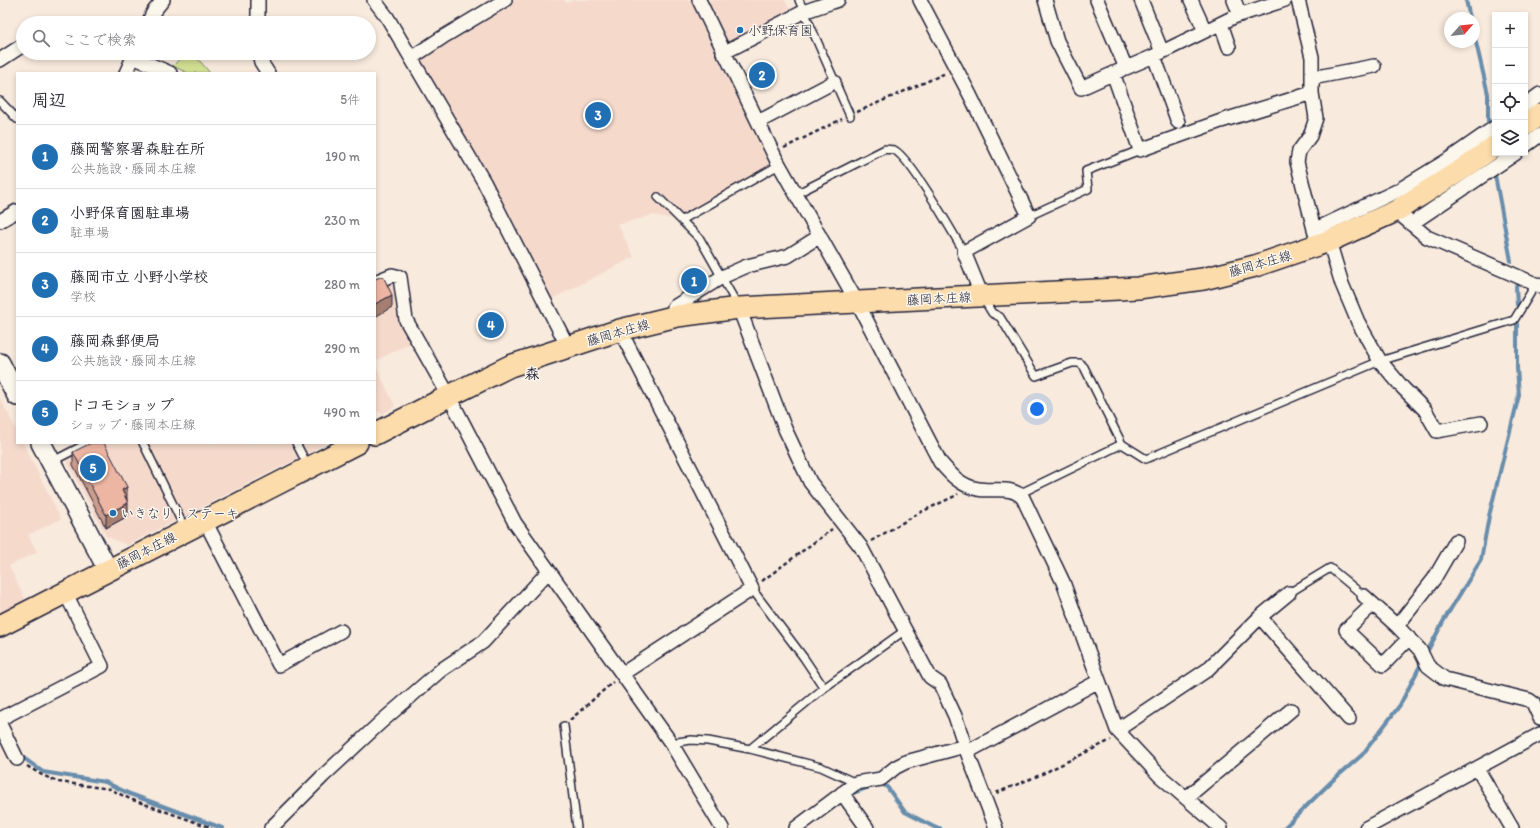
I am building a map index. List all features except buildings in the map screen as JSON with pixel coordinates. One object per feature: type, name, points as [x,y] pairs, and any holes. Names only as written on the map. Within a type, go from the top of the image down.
[{"type":"main road","points":[[1528,123],[1540,114]]},
{"type":"main road","name":"藤岡本庄線","points":[[376,432],[510,366],[620,330],[673,317],[739,308],[1138,288],[1203,278],[1255,266],[1320,239],[1404,218],[1464,168],[1492,148]]},
{"type":"main road","name":"藤岡本庄線","points":[[0,626],[355,444]]},
{"type":"street","points":[[152,16],[163,0]]},
{"type":"street","points":[[258,0],[258,16]]},
{"type":"street","points":[[375,0],[387,17],[484,182],[568,347]]},
{"type":"street","points":[[411,58],[505,0]]},
{"type":"street","points":[[699,0],[723,53],[773,153],[858,302],[940,462],[952,476],[966,485],[978,489],[1012,490],[1019,494],[1032,514],[1063,582],[1119,733],[1160,776],[1222,828]]},
{"type":"street","points":[[723,53],[801,6],[838,0]]},
{"type":"street","points":[[920,0],[1030,216],[964,252],[982,296]]},
{"type":"street","points":[[1045,0],[1057,41],[1081,88],[1158,54],[1240,15],[1285,0]]},
{"type":"street","points":[[1097,0],[1126,68]]},
{"type":"street","points":[[1141,0],[1178,122]]},
{"type":"street","points":[[1191,0],[1205,31]]},
{"type":"street","points":[[1234,0],[1240,15]]},
{"type":"street","points":[[1298,0],[1312,57],[1312,93],[1316,118],[1310,136],[1299,151],[1297,162],[1320,239],[1342,284],[1358,322],[1380,361],[1403,388],[1425,410],[1437,431],[1482,424]]},
{"type":"street","points":[[1221,24],[1229,47]]},
{"type":"street","points":[[0,60],[16,50]]},
{"type":"street","points":[[126,72],[132,60]]},
{"type":"street","points":[[144,60],[168,72]]},
{"type":"street","points":[[260,60],[267,72]]},
{"type":"street","points":[[1312,78],[1374,66]]},
{"type":"street","points":[[1114,73],[1140,150],[1221,121],[1312,93]]},
{"type":"street","points":[[758,122],[834,82]]},
{"type":"street","points":[[1528,103],[1540,94]]},
{"type":"street","points":[[1320,239],[1446,161],[1492,129]]},
{"type":"street","points":[[1528,144],[1540,135]]},
{"type":"street","points":[[1511,156],[1404,218],[1427,237],[1538,285]]},
{"type":"street","points":[[0,221],[16,212]]},
{"type":"street","points":[[673,317],[674,307],[722,277],[747,266],[788,256],[820,236]]},
{"type":"street","points":[[376,282],[392,275],[400,277],[406,320],[449,396],[515,524],[671,743],[722,828]]},
{"type":"street","points":[[739,308],[785,429],[810,482],[861,547],[930,677],[940,684],[955,716],[996,828]]},
{"type":"street","points":[[620,330],[752,589],[622,674]]},
{"type":"street","points":[[0,363],[16,394]]},
{"type":"street","points":[[42,444],[108,570]]},
{"type":"street","points":[[205,521],[279,665],[340,631]]},
{"type":"street","points":[[1397,626],[1434,579],[1456,542]]},
{"type":"street","points":[[271,828],[323,776],[441,670],[483,642],[548,572]]},
{"type":"street","points":[[0,719],[102,666],[65,592]]},
{"type":"street","points":[[1119,733],[1207,670],[1260,617],[1289,593]]},
{"type":"street","points":[[1409,638],[1383,665],[1346,630],[1369,600],[1397,626],[1409,638],[1420,650],[1428,666],[1445,679],[1529,700],[1533,703],[1540,718]]},
{"type":"street","points":[[1260,617],[1349,720]]},
{"type":"street","points":[[796,828],[856,783],[881,779],[896,767],[906,762],[966,749],[1099,681]]},
{"type":"street","points":[[1186,798],[1291,710]]},
{"type":"street","points":[[0,724],[17,759]]},
{"type":"street","points":[[1366,828],[1540,734]]},
{"type":"street","points":[[1477,768],[1512,828]]},
{"type":"street","points":[[842,793],[861,826]]},
{"type":"lane","points":[[801,6],[850,116]]},
{"type":"lane","points":[[0,101],[16,118]]},
{"type":"lane","points":[[796,194],[884,150],[893,150],[904,159],[937,207],[964,252]]},
{"type":"lane","points":[[1030,216],[1088,189],[1086,171],[1140,150]]},
{"type":"lane","points":[[682,220],[780,166]]},
{"type":"lane","points":[[658,197],[700,238],[739,308]]},
{"type":"lane","points":[[982,296],[992,313],[1000,317],[1036,376],[1072,363],[1080,363],[1084,367],[1122,444],[1146,459],[1380,361],[1514,320],[1538,285]]},
{"type":"lane","points":[[51,462],[86,444]]},
{"type":"lane","points":[[143,444],[186,531]]},
{"type":"lane","points":[[297,444],[309,468]]},
{"type":"lane","points":[[1019,494],[1122,444]]},
{"type":"lane","points":[[1289,593],[1330,568],[1369,600]]},
{"type":"lane","points":[[752,589],[804,658],[824,688]]},
{"type":"lane","points":[[750,749],[824,688],[904,630]]},
{"type":"lane","points":[[564,726],[577,828]]},
{"type":"lane","points":[[671,743],[691,740],[708,741],[750,749],[821,767],[856,783]]},
{"type":"path","points":[[773,153],[850,116],[956,69]]},
{"type":"path","points":[[861,547],[921,512],[955,496],[966,485]]},
{"type":"path","points":[[752,589],[842,522]]},
{"type":"path","points":[[564,726],[622,674]]},
{"type":"path","points":[[984,797],[1040,775],[1119,733]]},
{"type":"path","points":[[17,759],[42,775],[59,782],[110,789],[130,799],[212,828]]},
{"type":"shaded area","points":[[514,0],[564,0],[567,3],[574,0],[690,0],[719,61],[773,166],[677,220],[653,215],[618,225],[634,257],[548,301],[419,63],[442,44]]},
{"type":"shaded area","name":"小野保育園","points":[[705,0],[785,0],[791,13],[728,46]]},
{"type":"shaded area","points":[[392,281],[396,285],[413,342],[376,360],[376,289]]},
{"type":"shaded area","points":[[376,366],[395,406],[383,414],[376,410]]},
{"type":"shaded area","points":[[0,398],[16,429],[16,444],[24,444],[61,519],[28,535],[37,552],[9,566],[26,601],[0,615]]},
{"type":"shaded area","points":[[73,444],[326,444],[127,545],[106,536],[61,451]]},
{"type":"green space","points":[[179,60],[199,60],[209,72],[186,72],[173,66]]},
{"type":"waterway","points":[[1466,0],[1469,12]]},
{"type":"waterway","points":[[1477,48],[1488,94],[1488,124]]},
{"type":"waterway","points":[[1495,175],[1511,261]]},
{"type":"waterway","points":[[1516,286],[1517,305]]},
{"type":"waterway","points":[[1426,654],[1444,620],[1481,560],[1489,516],[1519,395],[1517,368],[1517,324]]},
{"type":"waterway","points":[[1284,828],[1332,781],[1362,755],[1400,705],[1423,660]]},
{"type":"waterway","points":[[21,756],[43,772],[105,782],[130,794],[222,828]]},
{"type":"waterway","points":[[878,784],[880,783],[887,787],[905,812],[936,828],[940,828]]},
{"type":"waterway","points":[[850,794],[872,786]]},
{"type":"place","name":"小野保育園","points":[[740,30]]},
{"type":"place","name":"小野保育園駐車場","points":[[762,75]]},
{"type":"place","name":"藤岡市立 小野小学校","points":[[598,115]]},
{"type":"place","name":"藤岡警察署森駐在所","points":[[694,281]]},
{"type":"place","name":"藤岡森郵便局","points":[[491,325]]},
{"type":"place","name":"ドコモショップ","points":[[93,468]]},
{"type":"place","name":"いきなり！ステーキ","points":[[113,513]]},
{"type":"district","name":"森","points":[[532,374]]}]
